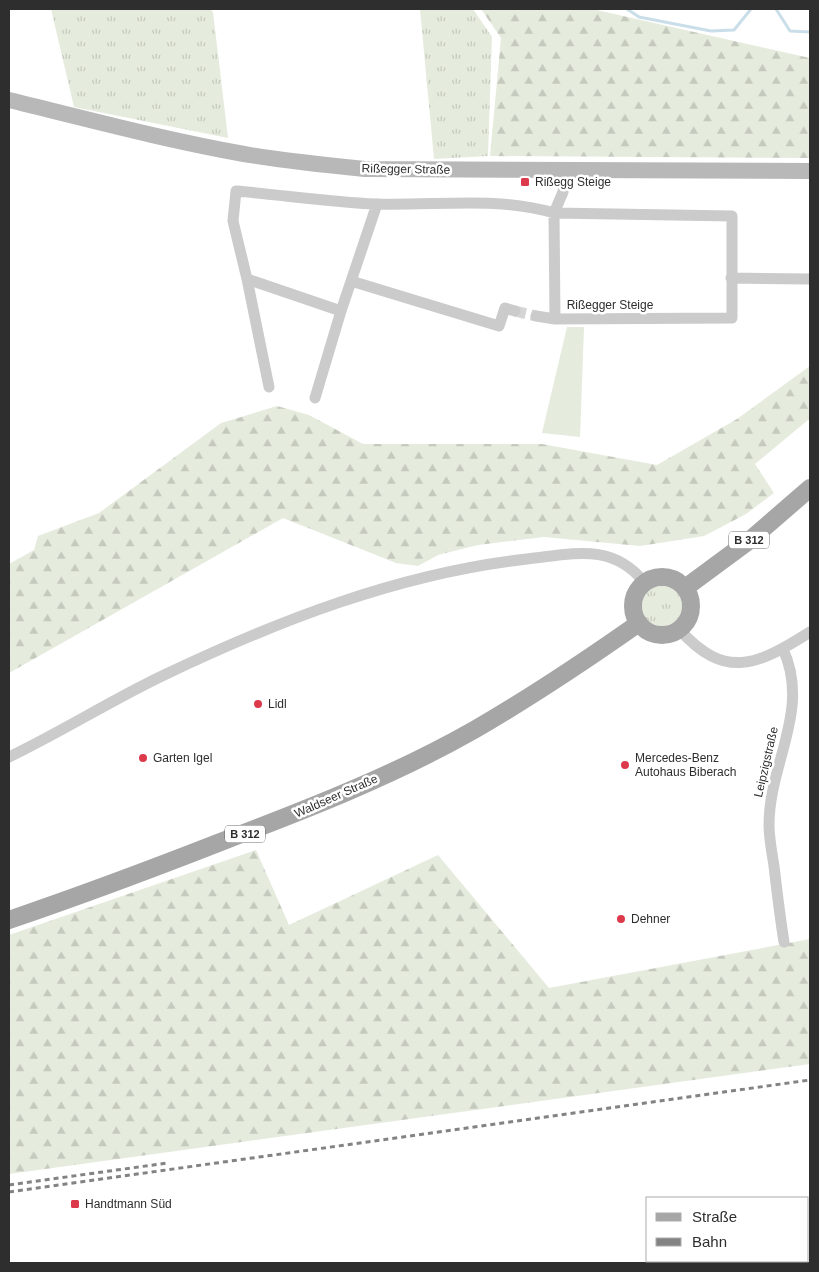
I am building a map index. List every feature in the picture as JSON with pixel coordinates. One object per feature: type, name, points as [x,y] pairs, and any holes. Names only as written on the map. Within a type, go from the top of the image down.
[{"type":"main road","name":"B 312","points":[[685,588],[750,540],[810,488]]},
{"type":"main road","points":[[660,577],[669,578],[685,588],[691,606],[685,624],[679,629],[669,634],[659,635],[650,632],[639,623],[633,610],[633,601],[636,592],[645,583],[660,577]]},
{"type":"main road","name":"Waldseer Straße","points":[[9,920],[87,894],[315,807],[473,730],[561,677],[639,623]]},
{"type":"street","name":"Rißegger Straße","points":[[9,100],[178,141],[243,154],[318,165],[365,169],[810,171]]},
{"type":"street","name":"Rißegger Steige","points":[[269,387],[233,221],[236,191],[377,204],[507,205],[534,207],[554,214],[732,216],[732,318],[554,318],[554,214],[563,192],[565,171]]},
{"type":"street","points":[[315,398],[341,311],[377,204]]},
{"type":"street","points":[[731,278],[810,279]]},
{"type":"street","points":[[247,279],[341,311]]},
{"type":"street","points":[[351,281],[499,326],[505,308],[515,311]]},
{"type":"street","points":[[536,316],[554,318]]},
{"type":"street","points":[[9,756],[161,677],[243,638],[411,580],[456,569],[505,561],[580,553],[603,554],[620,560],[636,571],[645,583]]},
{"type":"street","points":[[679,629],[689,641],[712,657],[737,663],[761,660],[810,632]]},
{"type":"street","name":"Leipzigstraße","points":[[783,649],[790,665],[794,696],[789,728],[770,804],[769,826],[784,942]]},
{"type":"green space","points":[[51,9],[210,9],[213,12],[228,138],[74,107]]},
{"type":"green space","points":[[420,9],[473,9],[492,37],[488,156],[434,159]]},
{"type":"green space","points":[[481,9],[592,9],[810,58],[810,158],[490,156],[501,38]]},
{"type":"green space","points":[[567,327],[584,327],[580,437],[542,433]]},
{"type":"green space","points":[[810,366],[810,421],[808,420],[755,464],[774,493],[746,514],[704,536],[640,546],[544,537],[478,545],[438,555],[418,566],[396,563],[283,518],[9,673],[9,564],[34,550],[38,536],[99,513],[221,423],[277,406],[309,415],[363,444],[542,444],[657,465],[737,419]]},
{"type":"green space","points":[[666,586],[673,589],[679,595],[682,606],[681,614],[673,623],[666,626],[658,626],[651,623],[643,614],[642,602],[645,595],[654,587]]},
{"type":"green space","points":[[256,850],[289,925],[438,855],[549,988],[810,939],[810,1064],[9,1174],[9,935]]},
{"type":"waterway","points":[[627,9],[639,17],[711,31],[734,30],[751,9]]},
{"type":"waterway","points":[[776,9],[790,31],[810,32]]},
{"type":"tunnel","points":[[515,311],[536,316]]},
{"type":"railway","points":[[9,1192],[810,1080]]},
{"type":"railway","points":[[9,1185],[167,1163]]},
{"type":"place","name":"Rißegg Steige","points":[[525,182]]},
{"type":"place","name":"Lidl","points":[[258,704]]},
{"type":"place","name":"Garten Igel","points":[[143,758]]},
{"type":"place","name":"Mercedes-Benz Autohaus Biberach","points":[[625,765]]},
{"type":"place","name":"Dehner","points":[[621,919]]},
{"type":"place","name":"Handtmann Süd","points":[[75,1204]]}]
